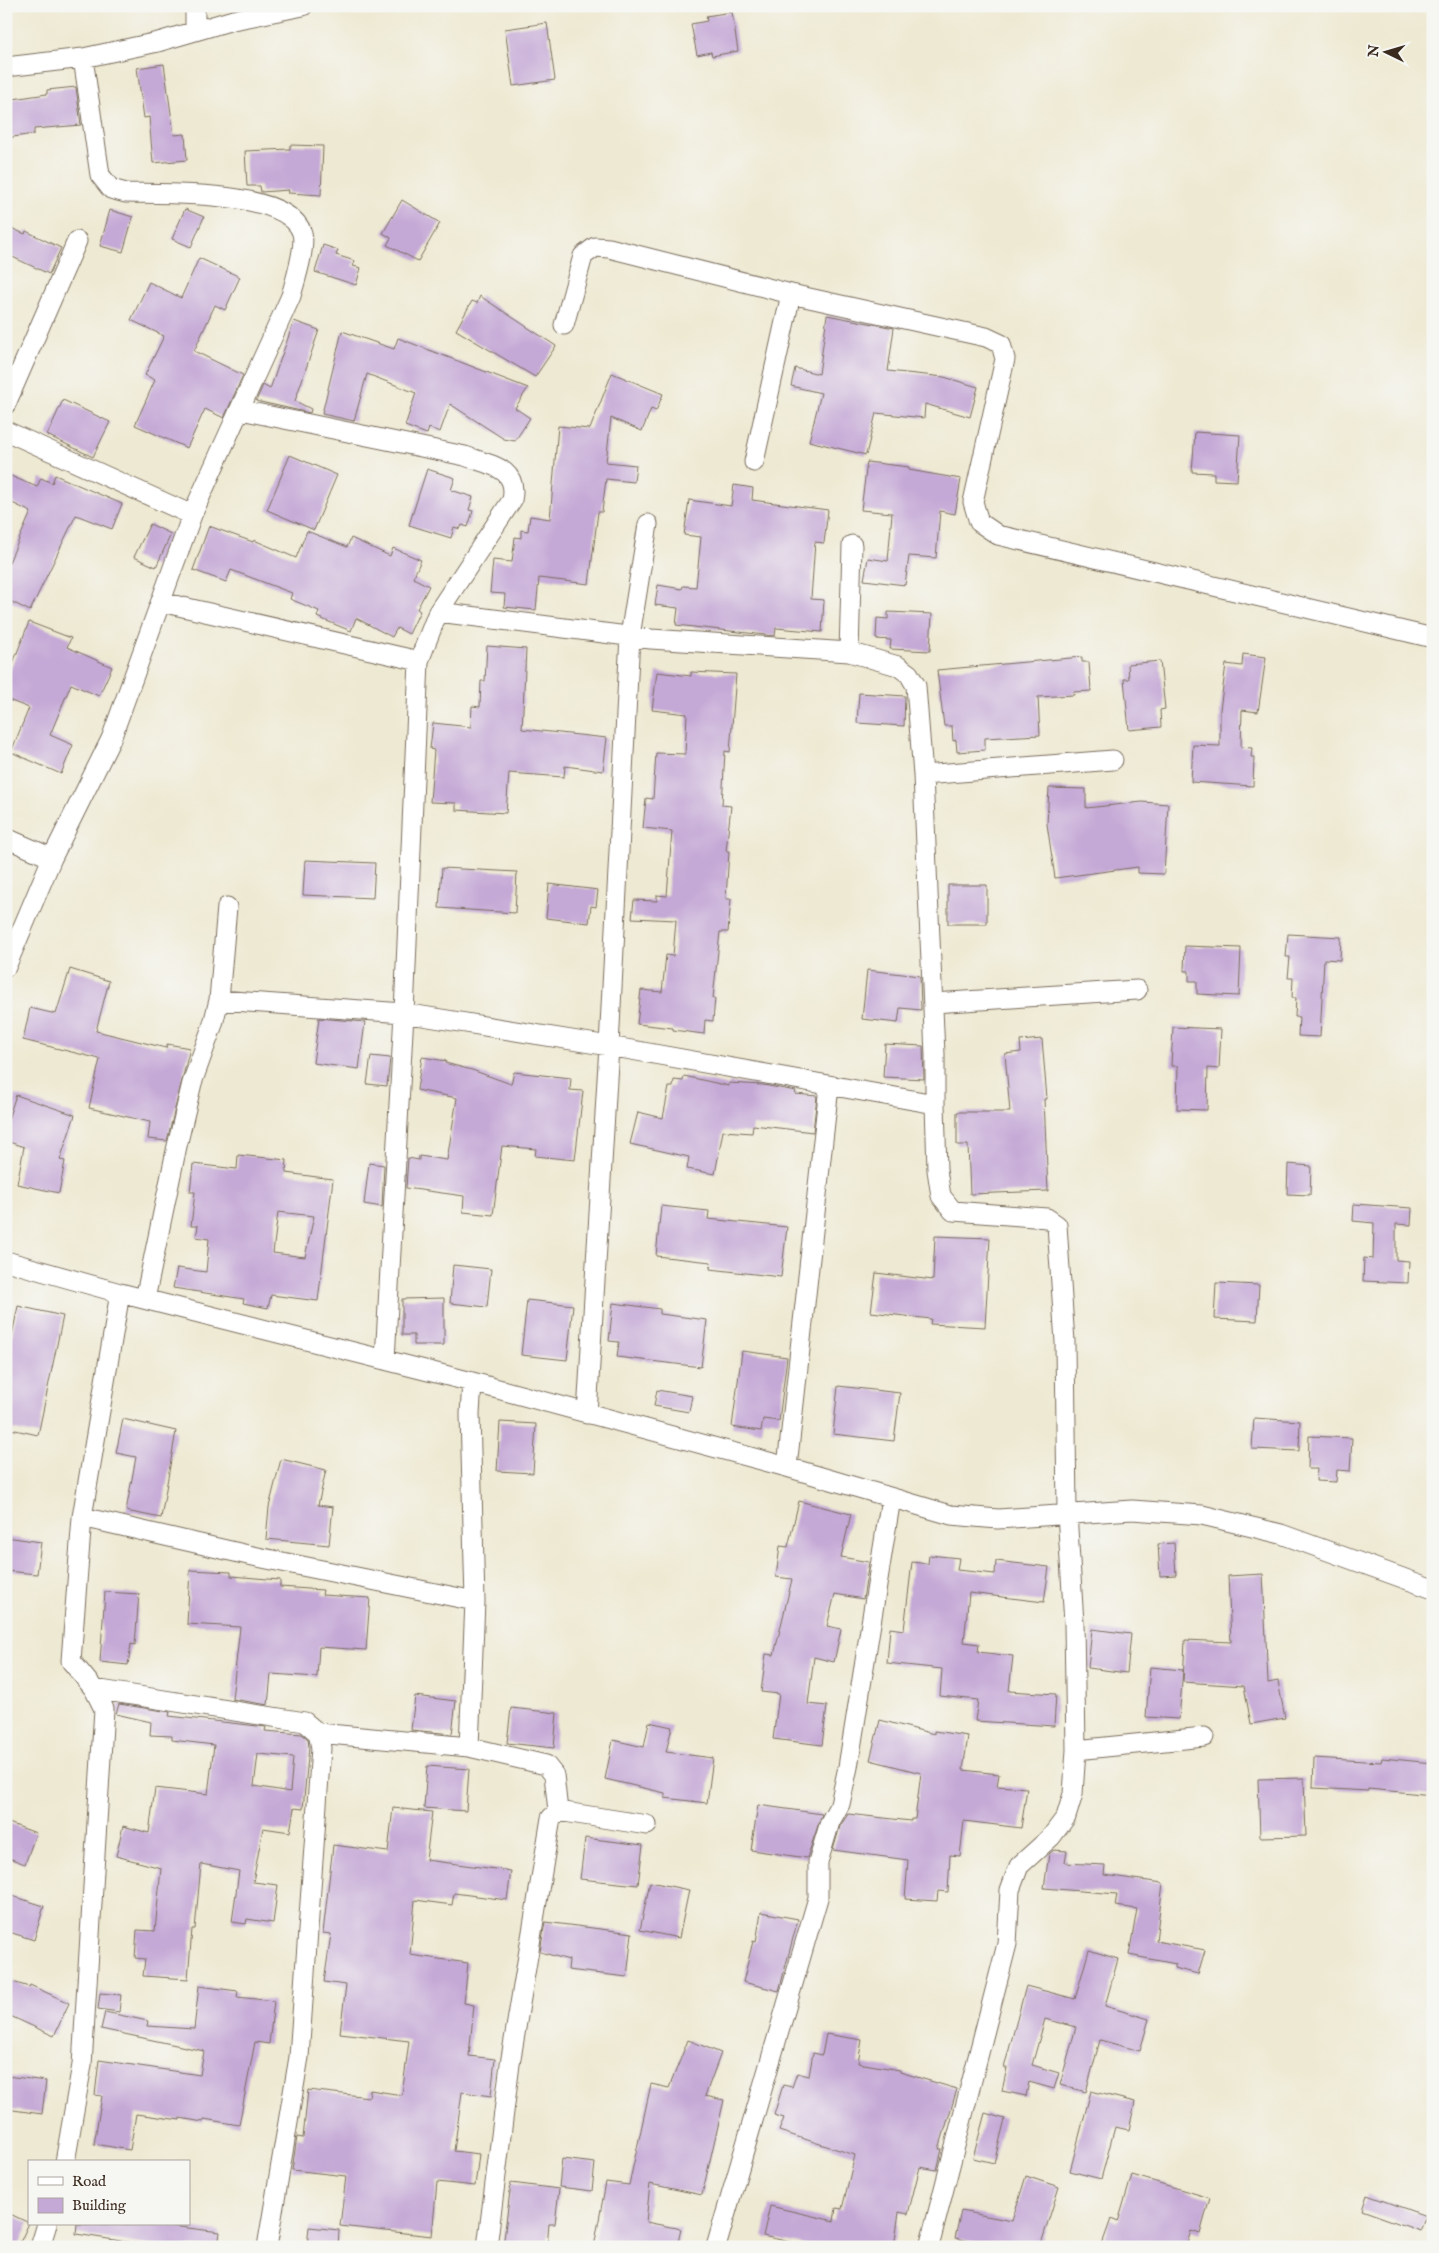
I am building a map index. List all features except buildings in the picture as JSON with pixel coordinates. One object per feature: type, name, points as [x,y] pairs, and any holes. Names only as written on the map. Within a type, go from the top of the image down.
[{"type":"street","points":[[195,6],[195,30]]},
{"type":"street","points":[[6,67],[83,58],[158,42],[233,20],[303,6]]},
{"type":"street","points":[[6,967],[52,858],[111,739],[192,515],[291,296],[301,260],[302,233],[291,216],[268,205],[228,197],[126,193],[111,189],[100,175],[83,58]]},
{"type":"street","points":[[6,404],[77,241]]},
{"type":"street","points":[[564,325],[583,256],[595,247],[609,248],[791,294],[986,337],[1001,344],[1005,358],[973,502],[979,522],[998,535],[1433,638]]},
{"type":"street","points":[[754,462],[791,294]]},
{"type":"street","points":[[241,410],[465,456],[499,468],[511,476],[515,488],[512,500],[438,612],[419,661],[404,1013],[385,1360]]},
{"type":"street","points":[[6,431],[192,515]]},
{"type":"street","points":[[586,1414],[609,1046],[630,636],[648,524]]},
{"type":"street","points":[[849,652],[852,545]]},
{"type":"street","points":[[161,602],[419,661]]},
{"type":"street","points":[[438,612],[630,636],[849,652],[898,666],[909,674],[916,686],[933,1002],[937,1170],[941,1196],[953,1211],[1046,1218],[1057,1225],[1066,1342],[1067,1513],[1074,1624],[1076,1750],[1073,1794],[1066,1817],[1051,1837],[1019,1866],[1010,1890],[1007,1944],[928,2247]]},
{"type":"street","points":[[922,776],[1113,760]]},
{"type":"street","points":[[6,838],[52,858]]},
{"type":"street","points":[[145,1300],[192,1082],[213,1024],[219,1000],[227,907]]},
{"type":"street","points":[[933,1002],[1137,990]]},
{"type":"street","points":[[219,1000],[404,1013],[609,1046],[934,1104]]},
{"type":"street","points":[[787,1467],[829,1086]]},
{"type":"street","points":[[6,1262],[145,1300],[472,1382],[787,1467],[951,1515],[988,1518],[1132,1510],[1202,1515],[1281,1534],[1433,1589]]},
{"type":"street","points":[[65,2160],[82,2065],[104,1709],[94,1689],[71,1661],[82,1517],[120,1293]]},
{"type":"street","points":[[469,1747],[475,1601],[470,1414],[472,1382]]},
{"type":"street","points":[[716,2247],[818,1898],[818,1862],[830,1822],[840,1804],[848,1768],[891,1498]]},
{"type":"street","points":[[82,1517],[248,1555],[475,1601]]},
{"type":"street","points":[[94,1689],[305,1722],[318,1733],[469,1747],[546,1765],[554,1775],[558,1811],[552,1818],[510,2064],[487,2247]]},
{"type":"street","points":[[267,2247],[299,2057],[321,1748],[318,1733]]},
{"type":"street","points":[[1076,1750],[1204,1737]]},
{"type":"street","points":[[558,1811],[647,1825]]},
{"type":"street","points":[[40,2247],[45,2226]]}]
